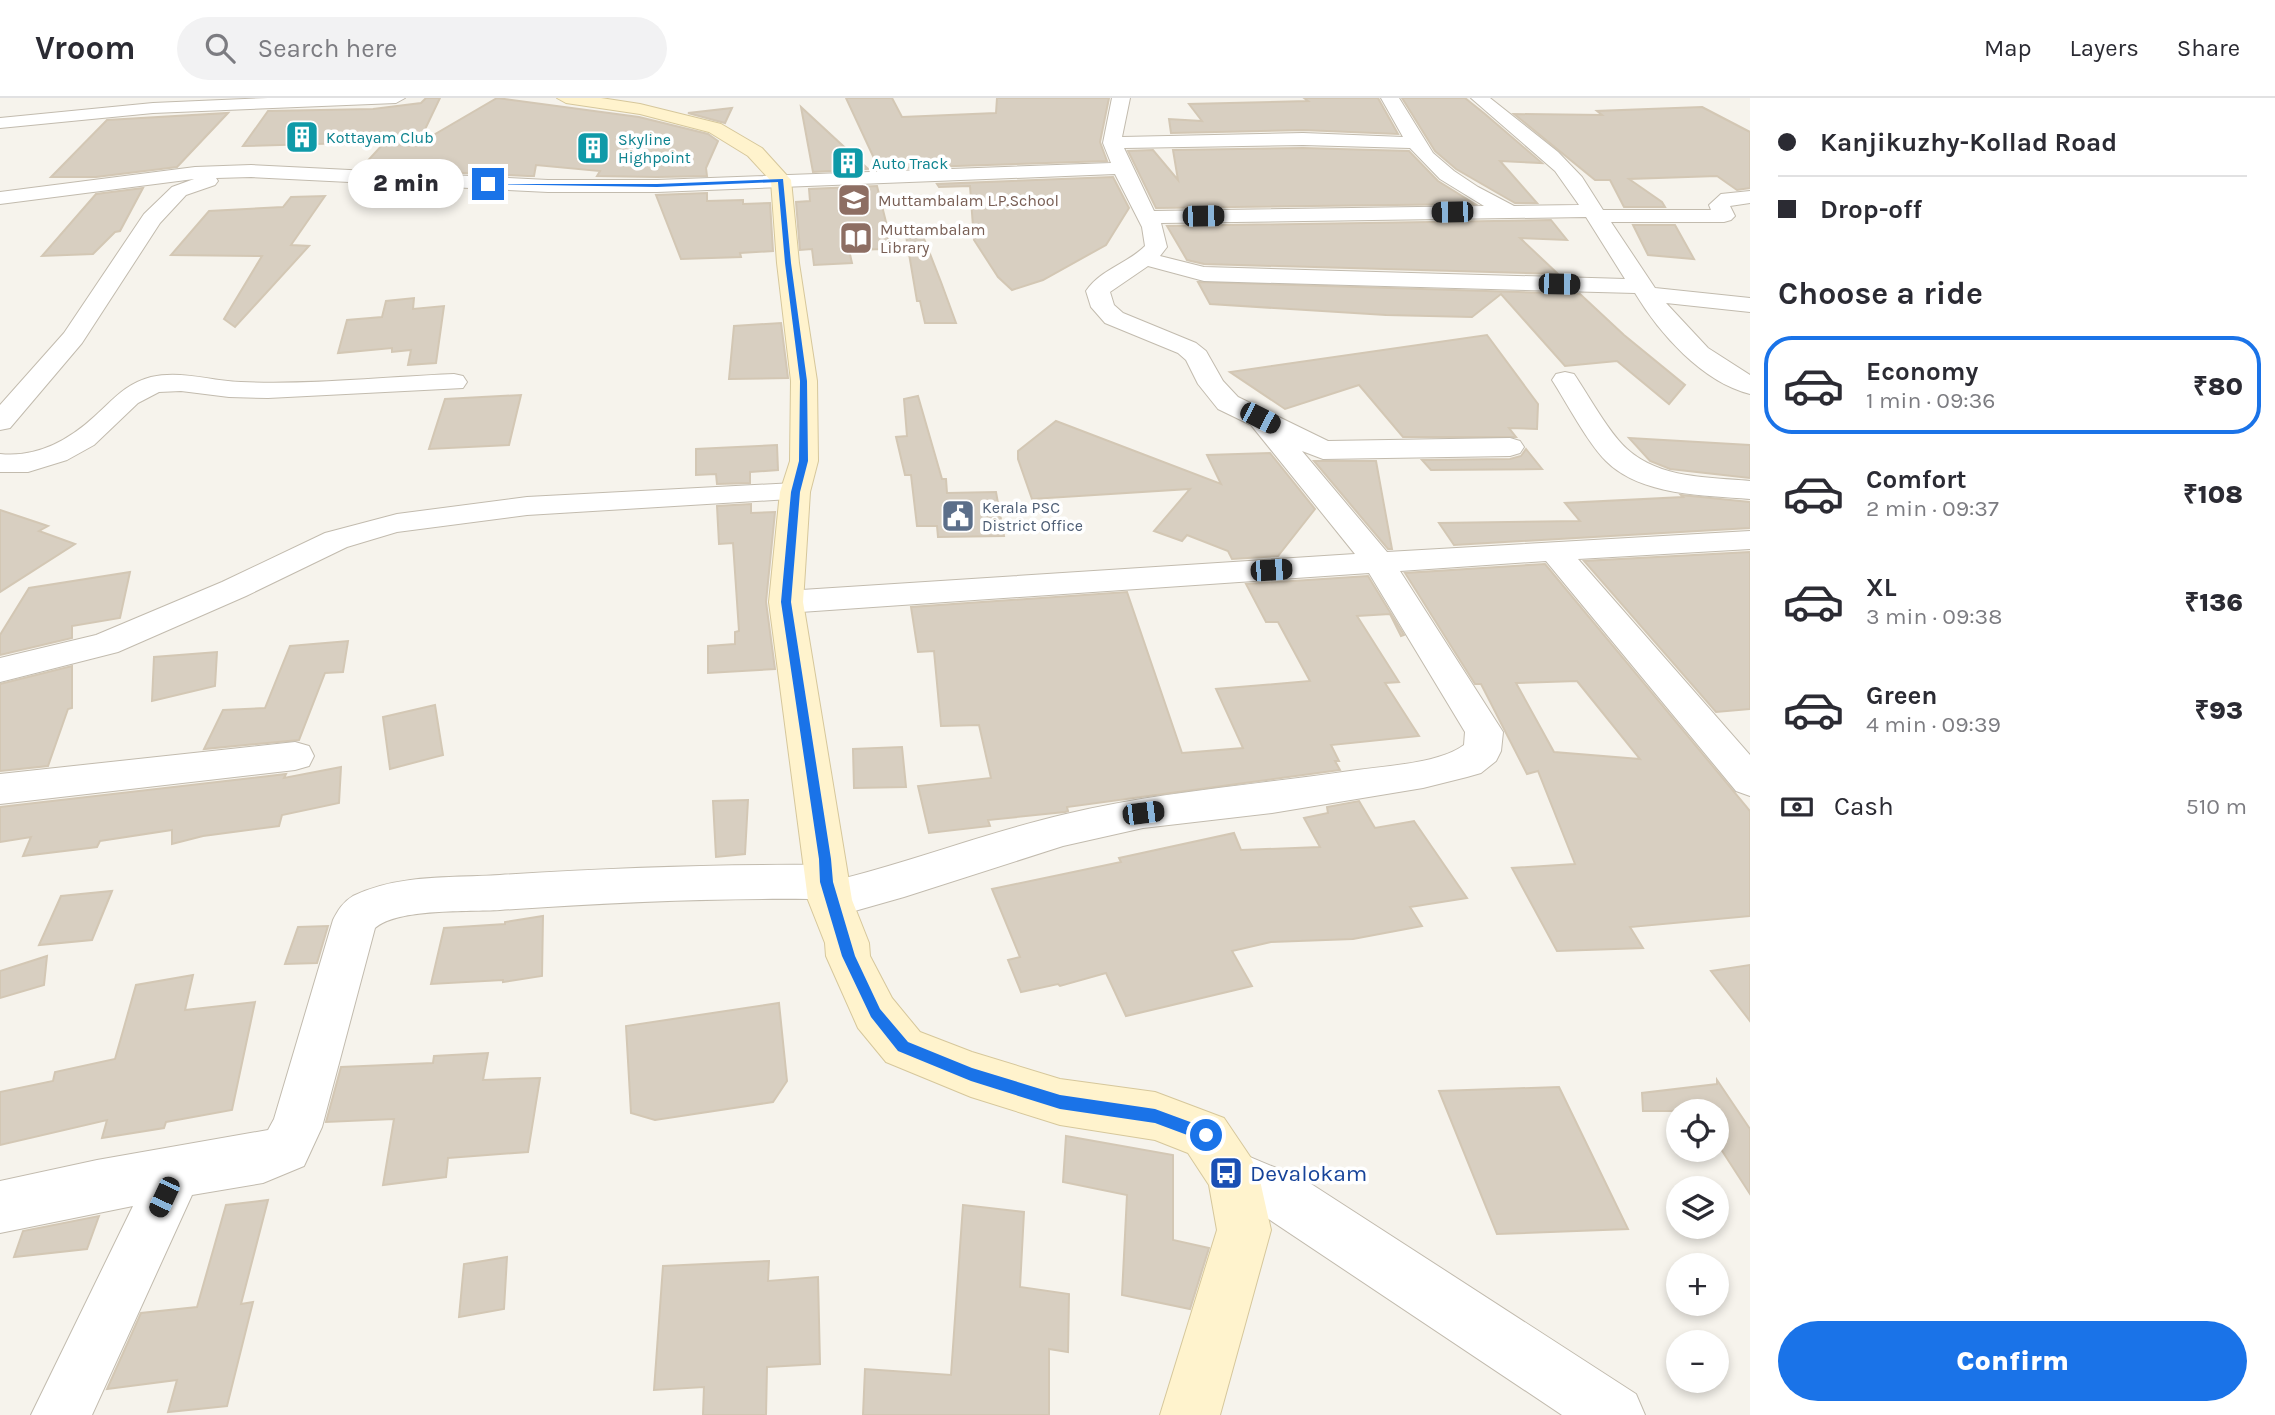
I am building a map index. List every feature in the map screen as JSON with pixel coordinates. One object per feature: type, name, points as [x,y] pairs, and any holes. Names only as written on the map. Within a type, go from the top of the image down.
[{"type":"main road","points":[[566,98],[640,109],[715,128],[755,152],[781,180],[803,381],[804,461],[795,492],[786,602],[828,891],[847,943],[848,956],[876,1013],[903,1047],[971,1074],[1060,1102],[1155,1116],[1206,1135],[1233,1176],[1244,1230],[1191,1415]]},
{"type":"street","points":[[0,123],[153,108],[396,98]]},
{"type":"street","points":[[1121,98],[1112,143],[1135,197],[1153,227],[1156,247],[1147,259],[1103,283],[1098,291],[1103,307],[1114,318],[1187,348],[1197,356],[1211,384],[1228,403],[1323,450],[1510,447]]},
{"type":"street","points":[[1390,98],[1402,113],[1416,143],[1444,172],[1508,211]]},
{"type":"street","points":[[1479,98],[1555,159],[1573,178],[1644,290],[1705,357],[1750,386]]},
{"type":"street","points":[[1112,143],[1221,139],[1416,143]]},
{"type":"street","points":[[0,198],[195,173],[251,171],[548,186],[1122,168]]},
{"type":"street","points":[[0,422],[73,338],[134,243],[179,191],[194,184],[219,180],[304,175]]},
{"type":"street","points":[[1147,216],[1508,211],[1724,216],[1719,205],[1728,198],[1750,197]]},
{"type":"street","points":[[1147,259],[1204,274],[1644,290],[1750,305]]},
{"type":"street","points":[[1565,380],[1615,454],[1625,464],[1641,473],[1668,480],[1750,490]]},
{"type":"street","points":[[0,463],[29,462],[54,455],[106,422],[128,396],[156,384],[179,383],[244,390],[454,382]]},
{"type":"street","points":[[0,1207],[263,1158],[286,1148],[297,1127],[355,920],[371,907],[407,900],[609,884],[725,880],[828,891],[904,880],[1063,830],[1143,813],[1272,798],[1409,776],[1467,763],[1482,751],[1484,732],[1379,563],[1260,418]]},
{"type":"street","points":[[0,670],[106,644],[221,595],[336,540],[397,523],[527,506],[795,492]]},
{"type":"street","points":[[786,602],[1554,551],[1749,541]]},
{"type":"street","points":[[1554,551],[1750,781]]},
{"type":"street","points":[[0,789],[295,756]]},
{"type":"street","points":[[61,1415],[176,1173]]},
{"type":"street","points":[[1233,1176],[1286,1199],[1615,1415]]},
{"type":"building","points":[[426,98],[440,98],[418,144],[497,98],[639,117],[708,134],[718,141],[706,168],[707,176],[657,177],[597,176],[600,171],[536,165],[534,176],[361,168],[385,142],[243,146],[268,111],[373,109],[421,103]]},
{"type":"building","points":[[846,98],[892,98],[902,117],[996,113],[997,98],[1109,98],[1100,142],[1107,161],[926,167],[924,163],[925,167],[879,169]]},
{"type":"building","points":[[1304,98],[1378,98],[1398,134],[1303,130],[1171,133],[1169,119],[1202,121],[1189,104],[1308,101]]},
{"type":"building","points":[[1402,98],[1465,98],[1542,163],[1500,161],[1537,203],[1515,203],[1456,169],[1435,151]]},
{"type":"building","points":[[801,107],[868,169],[813,172]]},
{"type":"building","points":[[1702,107],[1750,132],[1750,188],[1737,190],[1717,176],[1629,179],[1662,202],[1665,207],[1624,207],[1610,180],[1595,180],[1514,114],[1602,115],[1597,111]]},
{"type":"building","points":[[732,108],[725,123],[688,113]]},
{"type":"building","points":[[228,113],[177,167],[96,177],[51,177],[107,120]]},
{"type":"building","points":[[1303,148],[1409,151],[1438,181],[1475,204],[1156,208],[1128,151],[1153,150],[1178,180],[1173,150]]},
{"type":"building","points":[[1113,177],[1129,208],[1106,245],[1043,280],[1012,290],[998,277],[974,240],[970,186],[939,187],[937,184]]},
{"type":"building","points":[[877,186],[889,234],[886,249],[849,250],[852,263],[814,265],[812,249],[800,250],[796,202],[810,201],[809,189]]},
{"type":"building","points":[[143,188],[120,231],[115,232],[93,254],[42,256],[96,194]]},
{"type":"building","points":[[707,193],[707,201],[743,200],[743,204],[770,203],[773,251],[740,253],[741,257],[681,259],[656,195]]},
{"type":"building","points":[[325,196],[291,245],[309,246],[235,327],[224,319],[262,256],[171,255],[209,211],[283,207],[291,197]]},
{"type":"building","points":[[1551,220],[1567,240],[1520,238],[1558,274],[1204,264],[1187,260],[1167,226]]},
{"type":"building","points":[[1633,225],[1675,225],[1694,259],[1648,255]]},
{"type":"building","points":[[921,231],[956,323],[925,323],[920,301],[917,301],[906,236]]},
{"type":"building","points":[[1198,282],[1580,294],[1624,335],[1685,385],[1669,404],[1617,361],[1565,366],[1501,294],[1472,317],[1386,315],[1210,304]]},
{"type":"building","points":[[414,298],[413,309],[444,306],[436,363],[408,365],[411,350],[392,352],[392,348],[338,353],[347,320],[382,317],[386,301]]},
{"type":"building","points":[[781,323],[788,378],[729,379],[734,326]]},
{"type":"building","points":[[1487,335],[1538,404],[1537,429],[1509,428],[1516,437],[1403,437],[1359,385],[1285,409],[1230,372]]},
{"type":"building","points":[[521,395],[509,445],[429,449],[445,399]]},
{"type":"building","points":[[918,396],[942,479],[946,479],[947,493],[996,492],[1004,536],[938,537],[937,526],[917,526],[911,475],[905,475],[896,437],[907,436],[904,399]]},
{"type":"building","points":[[1056,421],[1221,484],[1207,455],[1270,453],[1315,509],[1278,556],[1232,559],[1228,551],[1187,535],[1182,541],[1154,531],[1190,489],[1032,499],[1018,459],[1018,451]]},
{"type":"building","points":[[1629,438],[1750,445],[1750,478],[1670,469],[1650,461]]},
{"type":"building","points":[[777,445],[778,470],[750,472],[750,483],[717,484],[716,474],[696,475],[696,449]]},
{"type":"building","points":[[1526,449],[1542,469],[1431,470],[1422,460],[1510,459],[1521,456]]},
{"type":"building","points":[[1314,461],[1376,461],[1392,549],[1388,549]]},
{"type":"building","points":[[1681,495],[1750,502],[1750,528],[1454,545],[1439,523],[1580,521],[1565,503],[1683,497]]},
{"type":"building","points":[[751,504],[751,513],[775,512],[766,602],[775,669],[708,673],[708,646],[735,644],[735,632],[739,631],[733,543],[719,544],[717,506]]},
{"type":"building","points":[[0,510],[48,526],[39,531],[75,544],[0,592]]},
{"type":"building","points":[[1750,552],[1750,709],[1716,712],[1584,561]]},
{"type":"building","points":[[1545,564],[1750,811],[1750,916],[1630,927],[1643,948],[1557,951],[1512,868],[1575,864],[1538,771],[1527,774],[1481,684],[1475,684],[1405,573]],"holes":[[[1577,681],[1640,759],[1554,752],[1516,683]]]},
{"type":"building","points":[[130,572],[120,618],[72,626],[72,638],[0,655],[0,635],[29,588]]},
{"type":"building","points":[[1368,576],[1404,635],[1401,636],[1390,614],[1357,616],[1399,682],[1385,683],[1419,736],[1331,745],[1339,761],[1335,761],[1340,770],[1067,807],[1068,811],[1065,812],[988,820],[990,826],[929,833],[918,786],[991,778],[979,725],[941,726],[934,651],[918,652],[911,607],[1127,592],[1182,753],[1243,748],[1216,689],[1310,681],[1278,622],[1266,622],[1246,584]]},
{"type":"building","points":[[348,641],[343,672],[325,673],[299,740],[204,749],[223,710],[265,708],[290,646]]},
{"type":"building","points":[[217,652],[215,686],[152,701],[154,657]]},
{"type":"building","points":[[72,666],[72,708],[68,709],[48,766],[0,771],[0,684]]},
{"type":"building","points":[[435,705],[443,755],[390,769],[383,717]]},
{"type":"building","points":[[902,747],[906,787],[854,788],[853,749]]},
{"type":"building","points":[[341,767],[339,803],[282,815],[279,826],[203,836],[172,844],[172,830],[100,841],[97,847],[23,856],[31,837],[0,842],[0,807],[286,774],[284,778]]},
{"type":"building","points":[[748,800],[745,854],[716,857],[713,801]]},
{"type":"building","points":[[1359,801],[1375,828],[1414,821],[1467,898],[1410,907],[1422,926],[1353,939],[1271,942],[1232,951],[1252,986],[1126,1016],[1106,973],[1060,986],[1058,984],[1021,992],[1008,960],[1020,957],[992,889],[1121,862],[1119,858],[1234,833],[1241,850],[1320,847],[1304,818],[1328,813],[1327,807]]},
{"type":"building","points":[[112,891],[92,940],[39,945],[61,896]]},
{"type":"building","points":[[543,916],[542,976],[503,982],[431,984],[444,928],[505,924]]},
{"type":"building","points":[[328,926],[317,963],[285,964],[298,927]]},
{"type":"building","points":[[47,956],[44,985],[0,998],[0,971]]},
{"type":"building","points":[[1750,965],[1750,1021],[1711,971]]},
{"type":"building","points":[[193,975],[185,1010],[255,1002],[232,1110],[166,1122],[164,1128],[102,1138],[107,1120],[0,1145],[0,1092],[53,1081],[55,1072],[115,1059],[136,985]]},
{"type":"building","points":[[779,1003],[787,1081],[773,1102],[655,1120],[631,1113],[626,1026]]},
{"type":"building","points":[[488,1053],[483,1080],[540,1078],[528,1152],[448,1158],[446,1177],[383,1185],[394,1119],[326,1122],[341,1067],[433,1063],[434,1056]]},
{"type":"building","points":[[1717,1080],[1750,1129],[1750,1194],[1729,1162],[1729,1099],[1666,1099],[1666,1111],[1643,1111],[1642,1093],[1717,1084]]},
{"type":"building","points":[[1559,1087],[1628,1229],[1497,1234],[1439,1091]]},
{"type":"building","points":[[1066,1136],[1173,1155],[1173,1240],[1209,1248],[1190,1309],[1122,1295],[1127,1195],[1063,1182]]},
{"type":"building","points":[[268,1200],[241,1304],[253,1302],[227,1406],[168,1412],[177,1380],[107,1389],[141,1313],[197,1307],[226,1205]]},
{"type":"building","points":[[963,1205],[1024,1212],[1020,1287],[1069,1294],[1068,1352],[1049,1349],[1049,1415],[863,1415],[865,1369],[951,1375]]},
{"type":"building","points":[[99,1216],[87,1249],[14,1257],[23,1231]]},
{"type":"building","points":[[507,1257],[504,1309],[459,1317],[464,1264]]},
{"type":"building","points":[[769,1261],[768,1281],[818,1277],[820,1364],[767,1367],[766,1415],[703,1415],[704,1387],[654,1390],[663,1266]]},
{"type":"place","name":"Kottayam Club","points":[[302,137]]},
{"type":"place","name":"Skyline Highpoint","points":[[593,148]]},
{"type":"place","name":"Auto Track","points":[[848,163]]},
{"type":"place","name":"Muttambalam L.P.School","points":[[854,200]]},
{"type":"place","name":"Muttambalam Library","points":[[856,238]]},
{"type":"place","name":"Kerala PSC District Office","points":[[958,516]]},
{"type":"place","name":"Devalokam","points":[[1226,1173]]},
{"type":"route","points":[[488,184],[657,186],[781,180],[803,381],[804,461],[795,492],[786,602],[825,859],[826,882],[847,943],[848,956],[876,1013],[903,1047],[971,1074],[1060,1102],[1155,1116],[1206,1135]]}]
